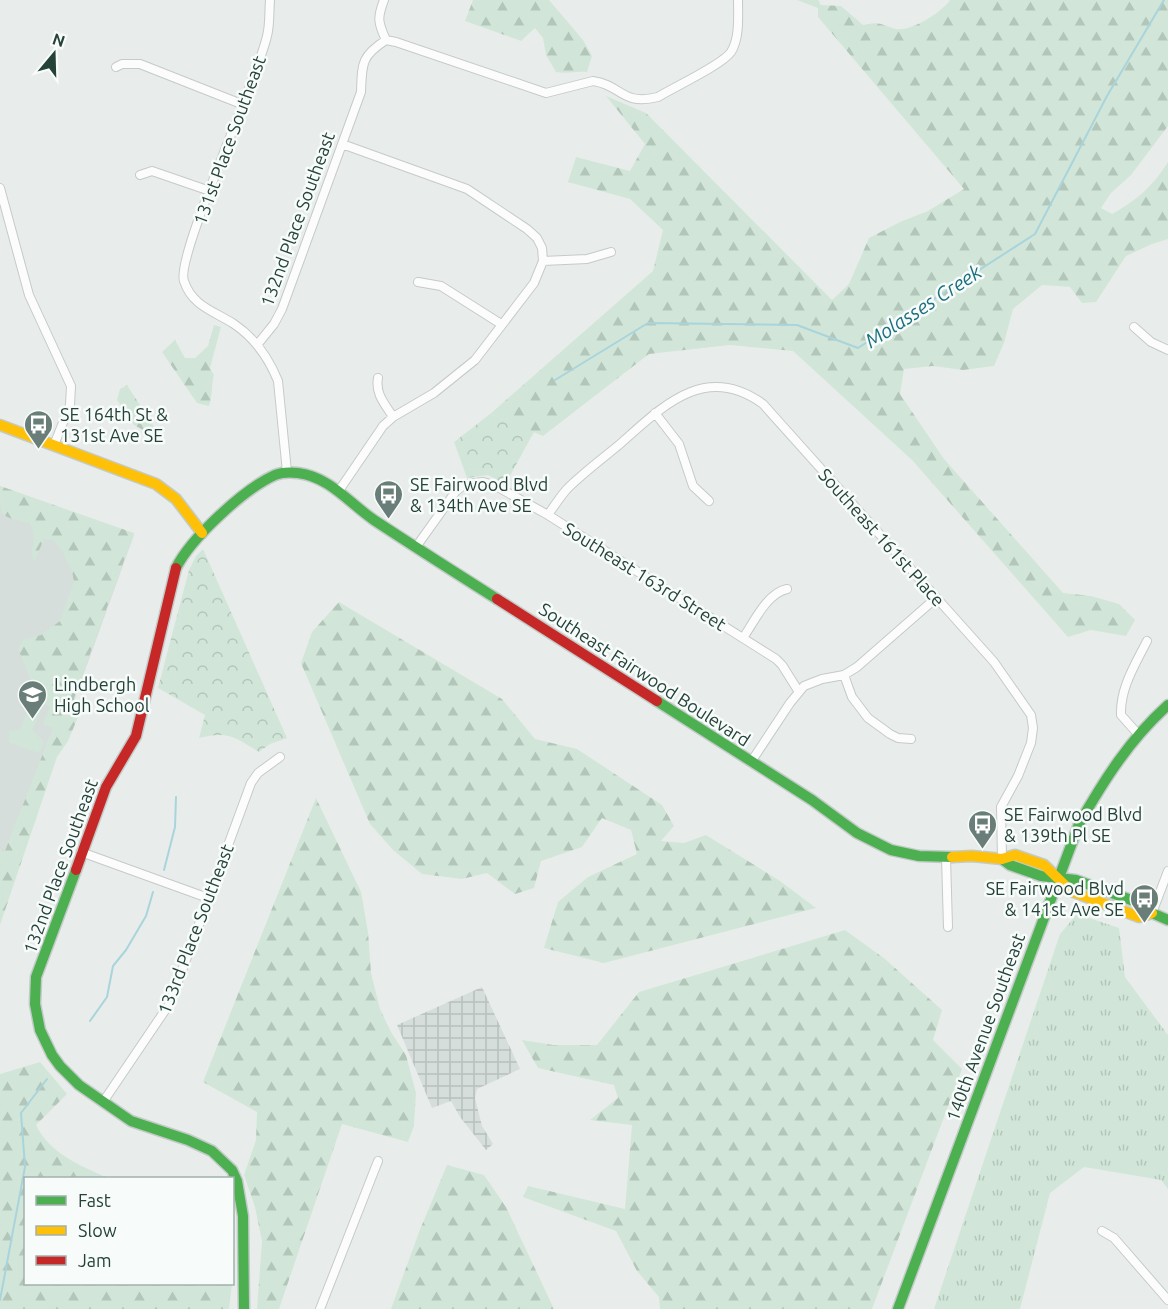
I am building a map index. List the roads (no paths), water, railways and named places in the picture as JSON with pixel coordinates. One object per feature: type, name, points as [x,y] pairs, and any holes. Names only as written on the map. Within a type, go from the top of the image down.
[{"type":"street","name":"131st Place Southeast","points":[[257,345],[235,325],[195,301],[182,278],[184,264],[244,105],[267,36],[270,0]]},
{"type":"street","points":[[384,0],[378,15],[386,40],[546,93],[593,81],[601,82],[629,98],[640,100],[658,97],[717,63],[731,52],[737,35],[738,0]]},
{"type":"street","name":"132nd Place Southeast","points":[[257,345],[274,324],[282,309],[361,92],[362,65],[366,56],[386,40]]},
{"type":"street","points":[[116,67],[122,64],[140,64],[244,105]]},
{"type":"street","points":[[338,492],[383,426],[393,417],[434,393],[475,360],[534,283],[543,261],[542,248],[537,238],[467,189],[342,144]]},
{"type":"street","points":[[140,176],[152,171],[210,191]]},
{"type":"street","points":[[0,188],[29,295],[71,386],[70,405],[54,445]]},
{"type":"street","points":[[543,261],[587,259],[611,252]]},
{"type":"street","points":[[417,282],[441,286],[501,324]]},
{"type":"street","points":[[1134,327],[1151,342],[1168,350]]},
{"type":"street","points":[[257,345],[278,381],[287,472]]},
{"type":"street","points":[[378,378],[376,386],[378,394],[393,417]]},
{"type":"street","name":"Southeast 161st Place","points":[[655,413],[691,391],[713,387],[744,393],[763,404],[993,662],[1031,715],[1033,728],[1031,743],[1018,776],[1001,807],[1002,859]]},
{"type":"street","points":[[548,514],[567,489],[655,413],[679,444],[693,486],[709,501]]},
{"type":"street","points":[[0,425],[156,483],[176,499],[202,533]]},
{"type":"street","name":"132nd Place Southeast","points":[[244,1309],[242,1206],[240,1186],[233,1171],[220,1155],[203,1145],[134,1123],[123,1117],[69,1077],[44,1043],[37,1021],[34,993],[36,977],[105,787],[136,736],[175,569],[184,553],[202,533],[258,485],[273,476],[287,472]]},
{"type":"street","name":"Southeast Fairwood Boulevard","points":[[287,472],[318,478],[372,519],[416,548],[812,800],[841,823],[878,845],[904,854],[1002,859],[1015,855],[1044,865],[1071,891],[1139,917],[1152,913],[1168,920]]},
{"type":"street","name":"Southeast 163rd Street","points":[[416,548],[456,491],[464,485],[475,483],[483,482],[494,485],[548,514],[776,659],[799,692]]},
{"type":"street","points":[[743,638],[770,599],[780,590],[787,589]]},
{"type":"street","points":[[751,762],[790,702],[804,686],[844,675],[857,667],[936,598]]},
{"type":"street","points":[[1137,733],[1121,715],[1120,703],[1124,689],[1147,641]]},
{"type":"street","points":[[844,675],[852,697],[868,718],[898,738],[911,739]]},
{"type":"street","name":"140th Avenue Southeast","points":[[898,1309],[1079,824],[1101,784],[1137,733],[1168,705]]},
{"type":"street","name":"133rd Place Southeast","points":[[104,1102],[170,1003],[251,783],[258,772],[280,757]]},
{"type":"street","points":[[81,852],[208,898]]},
{"type":"street","points":[[946,857],[948,927]]},
{"type":"street","points":[[1152,913],[1168,872]]},
{"type":"street","points":[[321,1309],[378,1161]]},
{"type":"street","points":[[1102,1231],[1114,1238],[1168,1300]]},
{"type":"waterway","name":"Molasses Creek","points":[[555,380],[648,323],[797,325],[858,348],[1035,234],[1107,96],[1164,0]]},
{"type":"waterway","name":"Molasses Creek","points":[[164,870],[175,827],[176,797]]},
{"type":"waterway","name":"Molasses Creek","points":[[90,1021],[107,997],[113,966],[126,950],[146,916],[153,892]]},
{"type":"waterway","name":"Molasses Creek","points":[[0,1300],[25,1167],[21,1113],[47,1079]]},
{"type":"place","name":"SE 164th St & 131st Ave SE","points":[[39,450]]},
{"type":"place","name":"SE Fairwood Blvd & 134th Ave SE","points":[[389,520]]},
{"type":"place","name":"Lindbergh High School","points":[[33,720]]},
{"type":"place","name":"SE Fairwood Blvd & 139th Pl SE","points":[[983,850]]},
{"type":"place","name":"SE Fairwood Blvd & 141st Ave SE","points":[[1145,924]]}]
